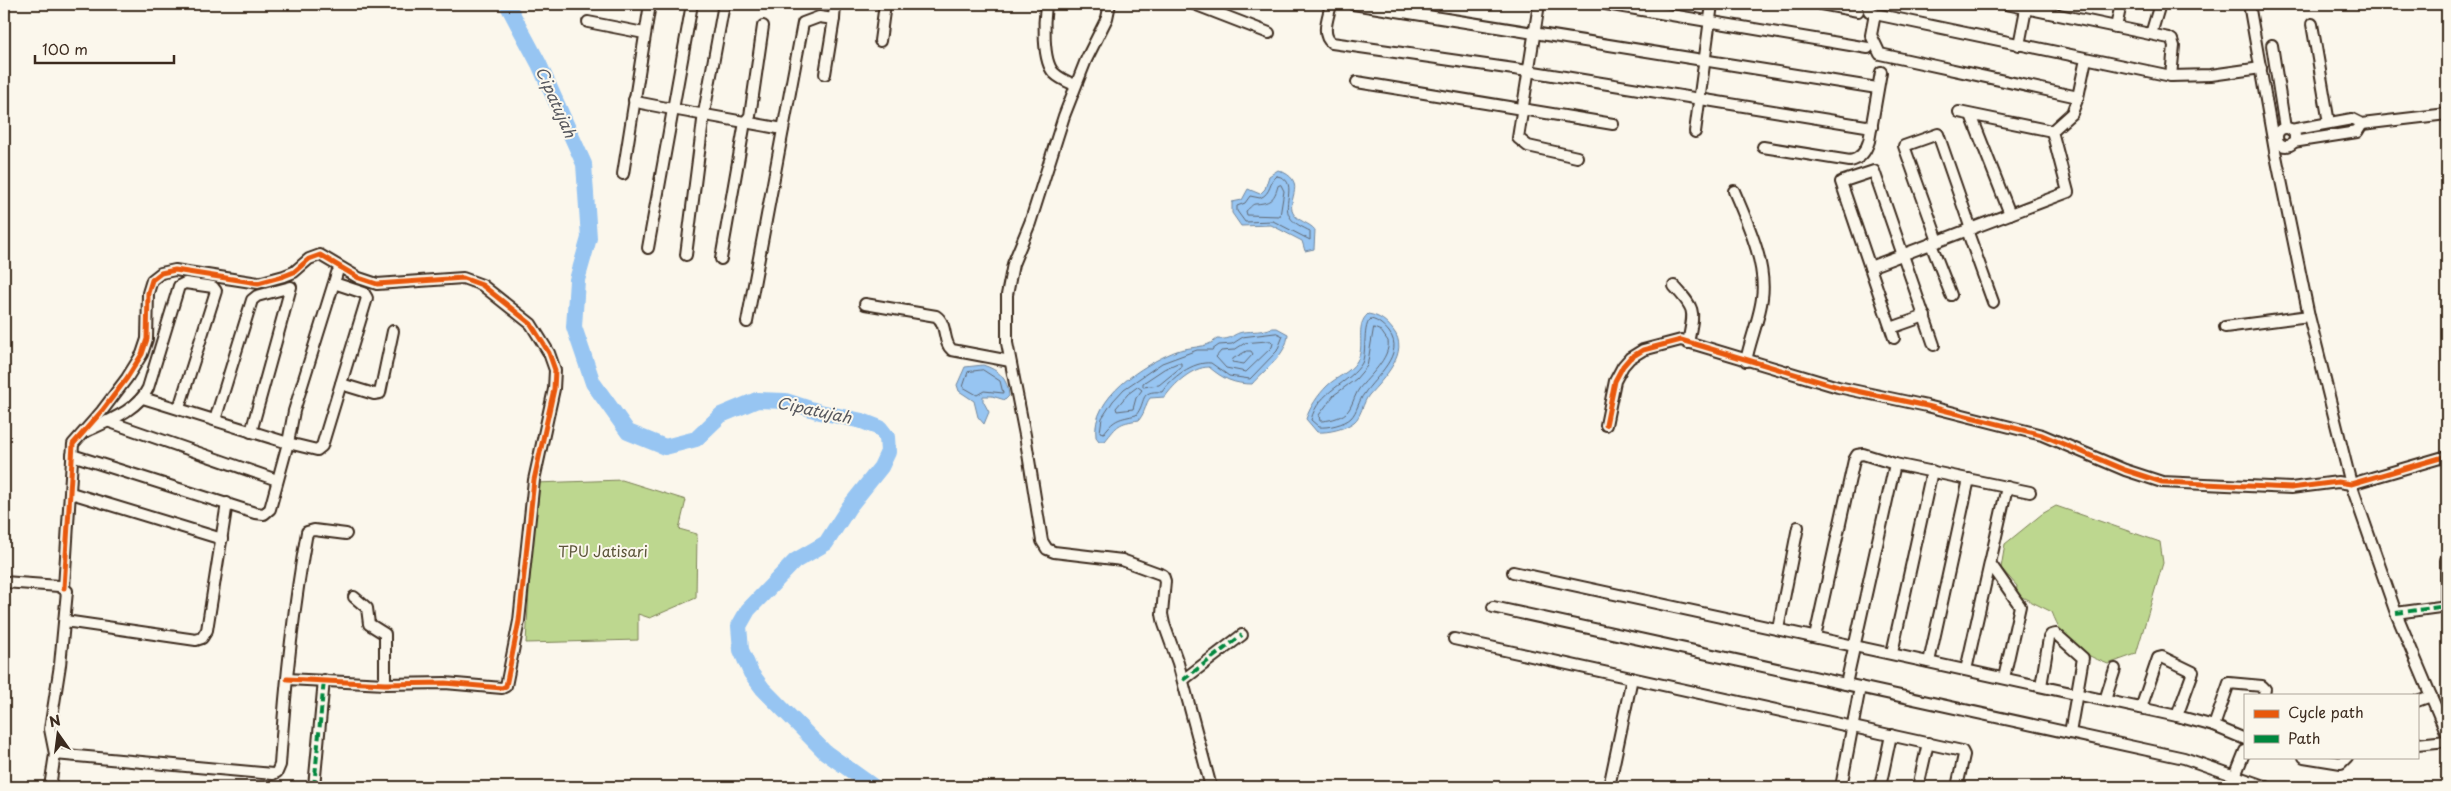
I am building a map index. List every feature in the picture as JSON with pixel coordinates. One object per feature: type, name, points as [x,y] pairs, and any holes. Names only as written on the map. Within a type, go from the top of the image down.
[{"type":"street","points":[[623,174],[650,4]]},
{"type":"street","points":[[648,248],[692,4]]},
{"type":"street","points":[[686,255],[704,114],[724,4]]},
{"type":"street","points":[[826,74],[835,4]]},
{"type":"street","points":[[880,41],[885,4]]},
{"type":"street","points":[[1046,4],[1045,34],[1048,62],[1053,72],[1076,85]]},
{"type":"street","points":[[1110,4],[1107,18],[1076,85],[1030,223],[1010,276],[1005,323],[1042,541],[1047,549],[1054,552],[1122,560],[1163,575],[1165,581],[1162,614],[1164,624],[1183,680],[1211,787]]},
{"type":"street","points":[[1194,4],[1269,33]]},
{"type":"street","points":[[1331,4],[1325,33],[1332,43],[1528,71],[1872,127]]},
{"type":"street","points":[[1353,4],[1877,88]]},
{"type":"street","points":[[1539,4],[1518,134],[1520,141],[1536,148],[1577,156]]},
{"type":"street","points":[[1606,4],[1868,48]]},
{"type":"street","points":[[1695,132],[1712,4]]},
{"type":"street","points":[[1820,4],[1858,11]]},
{"type":"street","points":[[1867,4],[1869,11],[1875,14],[2171,76],[2211,75],[2261,68]]},
{"type":"street","points":[[2006,4],[2027,6],[2169,38],[2173,42],[2171,76]]},
{"type":"street","points":[[2116,27],[2121,4]]},
{"type":"street","points":[[2151,34],[2160,4]]},
{"type":"street","points":[[2249,4],[2270,127],[2309,316],[2351,484],[2396,613],[2447,734]]},
{"type":"street","points":[[2019,45],[2027,6]]},
{"type":"street","points":[[1875,14],[1871,36],[1880,54],[2078,97]]},
{"type":"street","points":[[747,322],[802,23],[819,17],[834,19]]},
{"type":"street","points":[[588,22],[644,33]]},
{"type":"street","points":[[2312,24],[2329,123]]},
{"type":"street","points":[[721,259],[746,122],[750,116],[763,26]]},
{"type":"street","points":[[2272,45],[2286,129],[2295,136],[2288,144]]},
{"type":"street","points":[[2052,131],[2072,113],[2078,97],[2086,59]]},
{"type":"street","points":[[1763,147],[1850,161],[1860,156],[1866,150],[1872,127],[1881,72]]},
{"type":"street","points":[[1357,82],[1613,124]]},
{"type":"street","points":[[634,100],[672,109],[783,128]]},
{"type":"street","points":[[1959,112],[2052,131]]},
{"type":"street","points":[[1971,114],[2010,214]]},
{"type":"street","points":[[2275,151],[2288,144],[2360,128],[2447,114]]},
{"type":"street","points":[[2270,127],[2286,129],[2352,119],[2360,128]]},
{"type":"street","points":[[2286,129],[2277,138],[2288,144]]},
{"type":"street","points":[[1870,267],[2068,192],[2052,131]]},
{"type":"street","points":[[1952,295],[1904,146],[1938,134],[1993,302]]},
{"type":"street","points":[[1894,338],[1841,182],[1874,170],[1934,345]]},
{"type":"street","points":[[1734,191],[1754,240],[1762,284],[1761,306],[1746,361]]},
{"type":"street","points":[[50,787],[55,754],[50,729],[67,594],[64,588],[73,444],[102,411],[127,378],[142,354],[147,339],[150,284],[155,277],[168,270],[175,270],[258,283],[294,272],[309,259],[320,255],[359,278],[377,284],[470,279],[482,285],[524,317],[536,330],[549,352],[555,380],[534,480],[519,621],[506,686],[502,688],[445,683],[385,684],[287,679]]},
{"type":"street","points":[[72,455],[264,514],[270,509],[288,443],[294,411],[336,278],[368,298],[320,448],[317,450],[288,443],[250,432],[143,398]]},
{"type":"street","points":[[81,433],[107,421],[143,398],[148,388],[179,286],[185,283],[213,287],[216,291],[179,408]]},
{"type":"street","points":[[1674,286],[1692,309],[1688,343]]},
{"type":"street","points":[[215,420],[252,300],[257,296],[291,287],[250,432]]},
{"type":"street","points":[[866,304],[936,316],[941,320],[947,345],[952,350],[1010,361]]},
{"type":"street","points":[[1891,328],[1925,316]]},
{"type":"street","points":[[2226,327],[2309,316]]},
{"type":"street","points":[[341,384],[374,394],[380,393],[393,331]]},
{"type":"street","points":[[1606,424],[1615,381],[1630,358],[1635,353],[1660,344],[1681,340],[1746,361],[1838,386],[2042,435],[2125,470],[2162,482],[2291,488],[2338,482],[2351,484],[2447,456]]},
{"type":"street","points":[[107,421],[277,480]]},
{"type":"street","points":[[1815,637],[1855,456],[1863,454],[1895,464],[2030,492]]},
{"type":"street","points":[[1846,684],[1895,464]]},
{"type":"street","points":[[1892,653],[1932,471]]},
{"type":"street","points":[[1929,662],[1970,479]]},
{"type":"street","points":[[1966,670],[2007,487]]},
{"type":"street","points":[[71,493],[222,539]]},
{"type":"street","points":[[65,621],[196,640],[202,638],[207,630],[227,503]]},
{"type":"street","points":[[1778,629],[1798,527]]},
{"type":"street","points":[[55,754],[275,774],[280,764],[298,581],[307,531],[346,534]]},
{"type":"street","points":[[2396,613],[2447,606],[2446,560]]},
{"type":"street","points":[[1990,563],[2020,606],[2004,678]]},
{"type":"street","points":[[1513,572],[2177,716],[2214,726],[2244,739]]},
{"type":"street","points":[[4,582],[64,588]]},
{"type":"street","points":[[354,597],[367,608],[369,624],[385,634],[385,684]]},
{"type":"street","points":[[1493,607],[2184,758],[2267,787]]},
{"type":"street","points":[[2041,686],[2049,638],[2051,635],[2056,634],[2082,658],[2070,733]]},
{"type":"street","points":[[1183,680],[1242,635]]},
{"type":"street","points":[[1454,639],[1964,752],[1957,787]]},
{"type":"street","points":[[2141,708],[2158,658],[2162,657],[2193,672],[2177,716]]},
{"type":"street","points":[[2105,700],[2115,669]]},
{"type":"street","points":[[1608,787],[1632,678]]},
{"type":"street","points":[[314,787],[324,680]]},
{"type":"street","points":[[2214,726],[2229,683],[2262,686],[2265,689],[2264,694]]},
{"type":"street","points":[[1841,787],[1860,687]]},
{"type":"street","points":[[2418,701],[2431,696]]},
{"type":"street","points":[[1880,787],[1891,736]]},
{"type":"street","points":[[2418,744],[2447,741]]},
{"type":"street","points":[[1918,787],[1928,744]]},
{"type":"street","points":[[2235,776],[2244,754]]},
{"type":"street","points":[[2310,758],[2341,763],[2346,758]]},
{"type":"green space","name":"TPU Jatisari","points":[[622,480],[686,500],[679,529],[697,534],[696,598],[650,618],[638,614],[638,640],[526,643],[535,483]]},
{"type":"green space","points":[[2056,506],[2160,542],[2163,563],[2136,654],[2108,664],[2080,650],[2067,639],[2052,612],[2016,594],[2017,586],[2001,568],[2005,544],[2042,514]]},
{"type":"water","points":[[1278,170],[1287,174],[1295,185],[1292,202],[1293,213],[1297,218],[1315,230],[1314,249],[1305,251],[1302,241],[1271,225],[1241,226],[1232,213],[1232,202],[1242,200],[1248,189],[1260,194],[1265,189],[1269,176]]},
{"type":"water","points":[[1368,314],[1382,319],[1393,330],[1398,338],[1397,356],[1393,365],[1367,398],[1354,422],[1336,430],[1317,432],[1306,419],[1315,401],[1324,390],[1351,369],[1357,361],[1361,349],[1362,324]]},
{"type":"water","points":[[1277,328],[1288,334],[1287,342],[1280,355],[1252,384],[1229,380],[1209,367],[1196,370],[1178,382],[1165,397],[1150,398],[1139,420],[1127,422],[1119,426],[1105,441],[1099,441],[1096,437],[1097,422],[1110,396],[1134,374],[1148,365],[1179,350],[1202,346],[1217,339],[1227,339],[1243,332]]},
{"type":"water","points":[[983,365],[1002,376],[1007,385],[1009,396],[1005,400],[992,396],[983,396],[983,401],[989,412],[984,424],[978,417],[974,401],[959,391],[957,385],[965,367]]},
{"type":"waterway","name":"Cipatujah","points":[[507,4],[539,64],[584,164],[589,238],[577,280],[574,327],[593,383],[628,432],[665,447],[696,439],[721,415],[757,400],[786,401],[820,412],[862,421],[880,428],[887,437],[888,452],[881,467],[849,507],[826,543],[795,561],[748,610],[739,626],[741,650],[751,673],[763,689],[825,752],[874,787]]},
{"type":"marked path","points":[[2446,560],[2446,606]]},
{"type":"marked path","points":[[2396,613],[2447,606]]},
{"type":"marked path","points":[[1183,680],[1242,635]]},
{"type":"marked path","points":[[314,787],[324,680]]},
{"type":"cycle path","points":[[64,588],[73,444],[102,411],[127,378],[142,354],[147,339],[148,293],[152,280],[161,273],[175,270],[258,283],[294,272],[309,259],[320,255],[359,278],[377,284],[463,278],[482,285],[531,324],[549,353],[555,370],[554,389],[534,480],[519,621],[506,686],[502,688],[445,683],[385,684],[287,679]]},
{"type":"cycle path","points":[[1606,425],[1615,381],[1630,358],[1643,350],[1681,340],[1838,387],[1927,406],[2042,435],[2125,470],[2162,482],[2291,488],[2338,482],[2351,484],[2447,456]]}]
